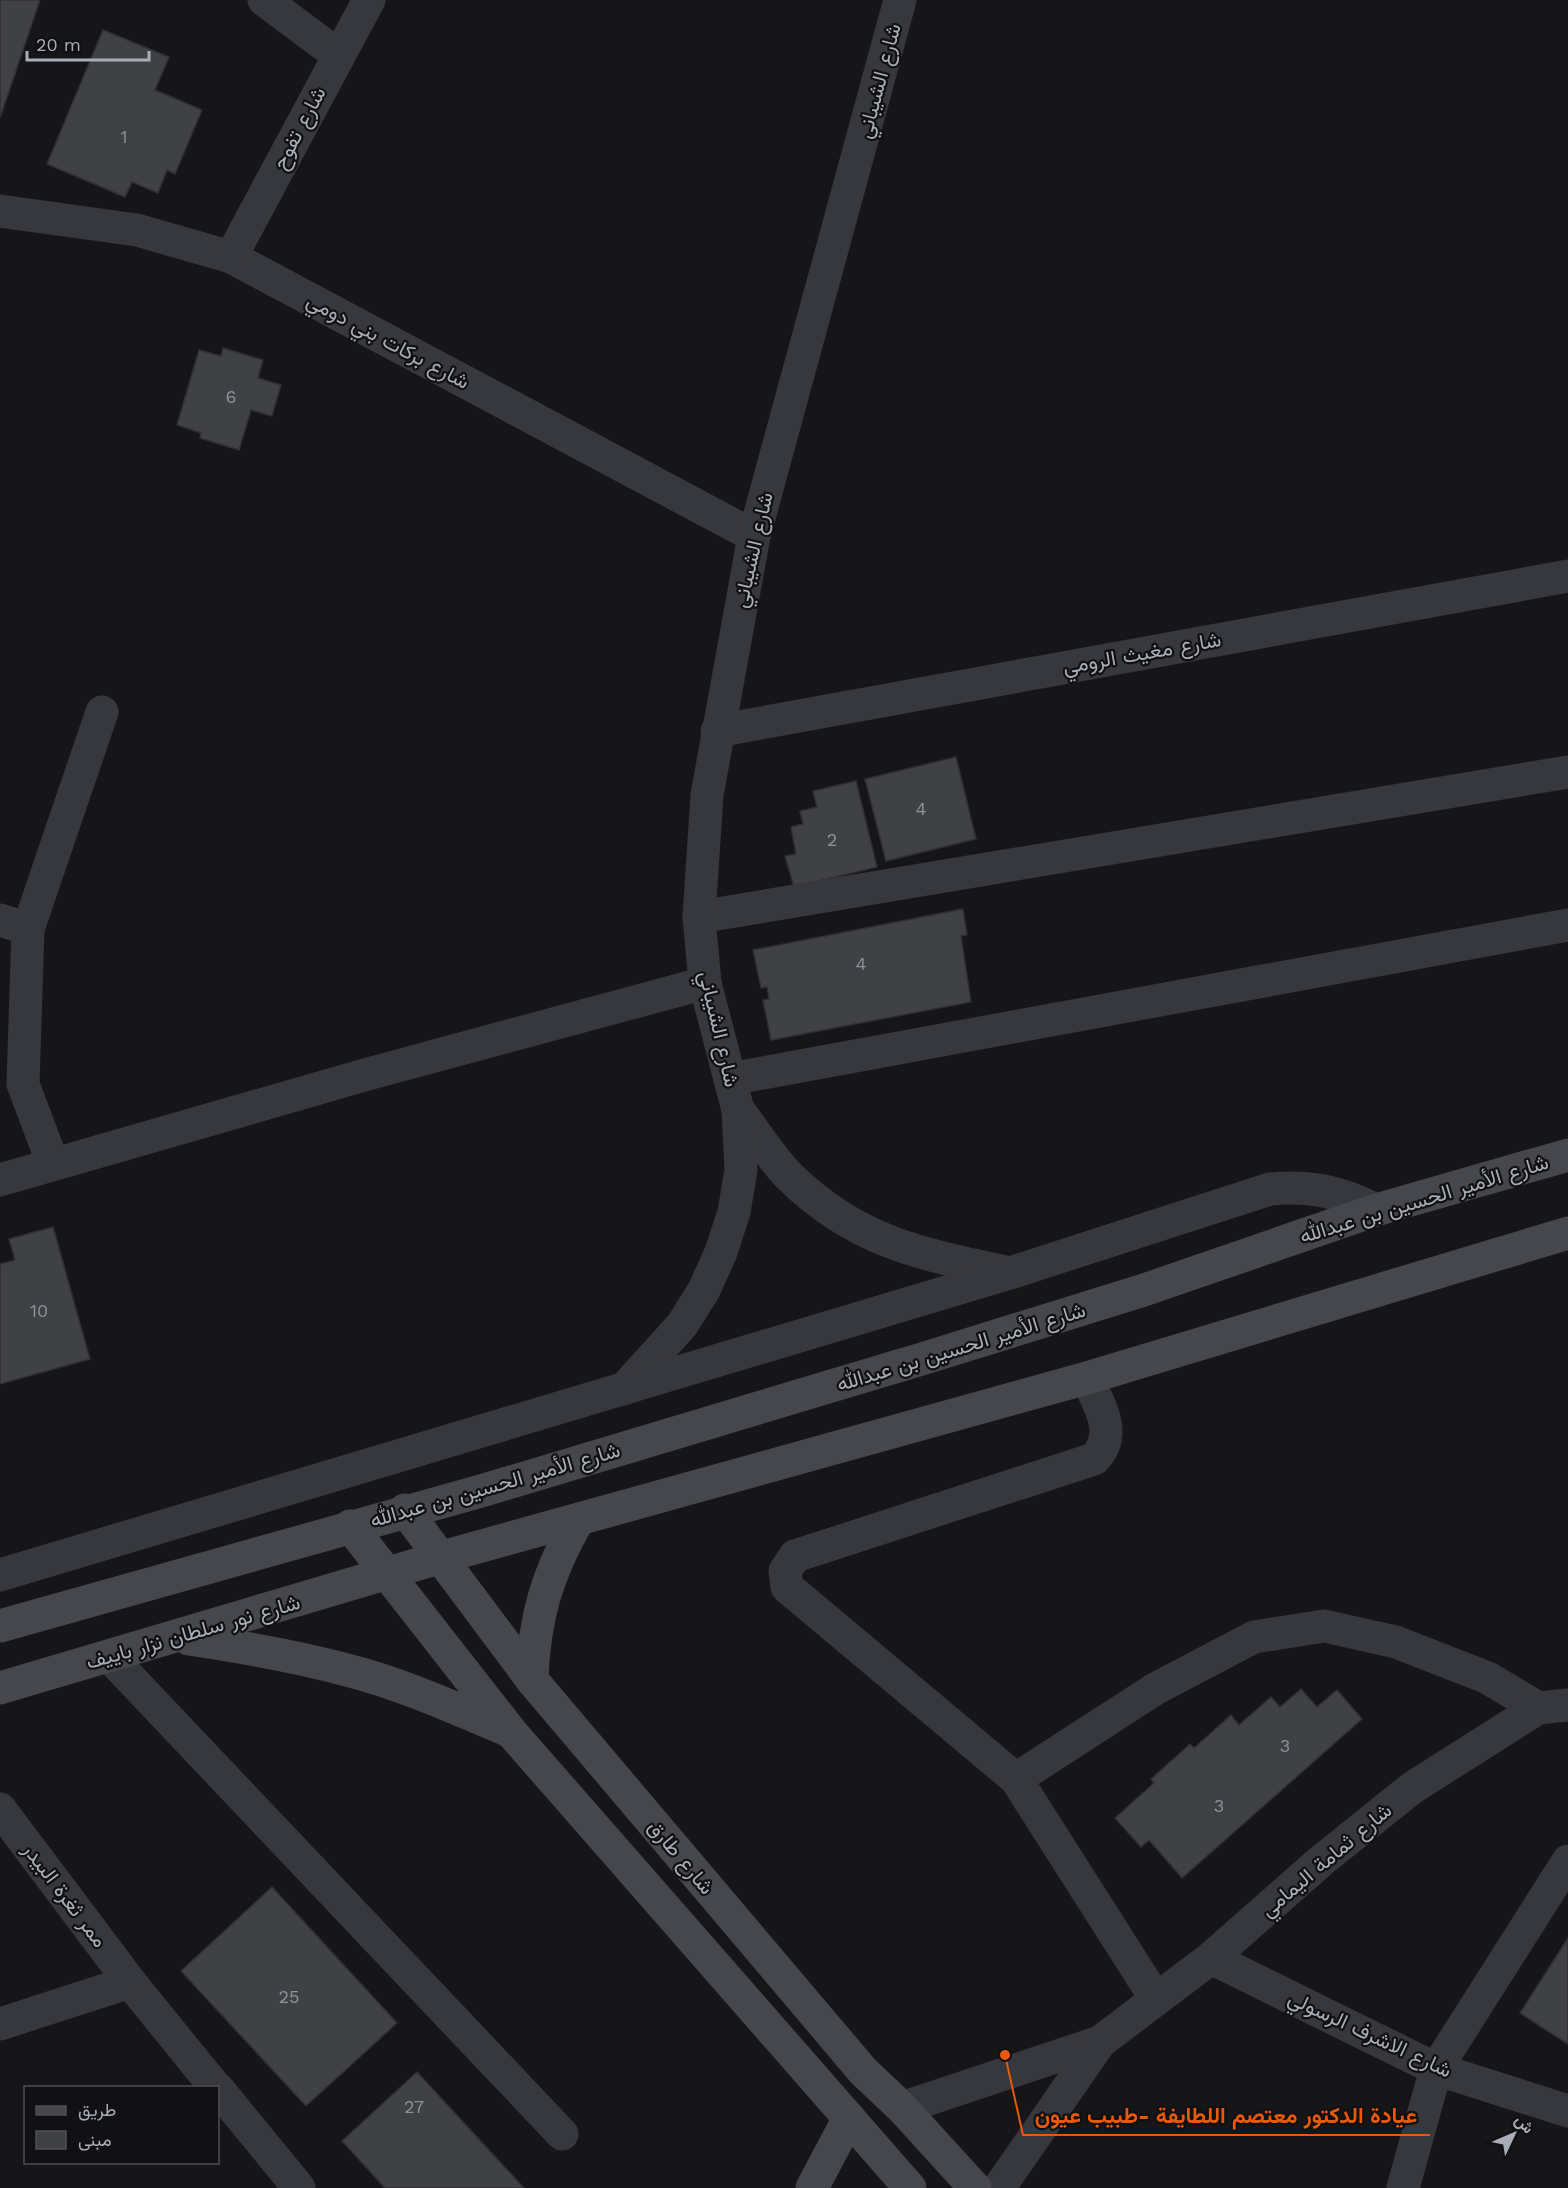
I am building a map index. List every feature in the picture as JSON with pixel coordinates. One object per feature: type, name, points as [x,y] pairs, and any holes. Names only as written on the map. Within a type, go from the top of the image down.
[{"type":"main road","name":"شارع الأمير الحسين بن عبدالله","points":[[350,1526],[481,1491],[969,1345],[1144,1290],[1376,1210],[1568,1155]]},
{"type":"main road","points":[[387,1575],[442,1557],[1087,1378],[1563,1229]]},
{"type":"main road","name":"شارع طارق","points":[[405,1510],[532,1680],[863,2071],[902,2108],[975,2188]]},
{"type":"main road","points":[[532,1680],[538,1613],[557,1559],[578,1520]]},
{"type":"main road","points":[[0,1626],[350,1526],[512,1733],[910,2188]]},
{"type":"main road","name":"شارع نور سلطان نزار باييف","points":[[0,1688],[178,1638],[387,1575]]},
{"type":"main road","points":[[178,1638],[264,1650],[349,1670],[432,1698],[512,1733]]},
{"type":"main road","points":[[812,2188],[849,2118]]},
{"type":"street","points":[[264,0],[338,55]]},
{"type":"street","name":"شارع تفوح","points":[[231,257],[369,0]]},
{"type":"street","name":"شارع الشيباني","points":[[624,1389],[682,1325],[704,1290],[722,1252],[734,1212],[741,1170],[738,1110],[705,983],[699,917],[707,795],[754,536],[900,0]]},
{"type":"street","name":"شارع بركات بني دومي","points":[[0,211],[137,230],[231,257],[754,536]]},
{"type":"street","name":"شارع مغيث الرومي","points":[[717,731],[1568,576]]},
{"type":"street","points":[[53,1164],[23,1084],[14,924],[102,712]]},
{"type":"street","points":[[699,917],[1568,772]]},
{"type":"street","points":[[730,1079],[1568,925]]},
{"type":"street","points":[[0,1180],[368,1074],[705,983]]},
{"type":"street","name":"شارع الشيباني","points":[[738,1110],[787,1174],[839,1218],[902,1248],[1010,1273]]},
{"type":"street","points":[[0,1575],[1010,1273],[1270,1189],[1298,1187],[1325,1190],[1351,1197],[1376,1210]]},
{"type":"street","points":[[1087,1378],[1104,1417],[1106,1434],[1104,1449],[1094,1459],[795,1556],[785,1571],[787,1587],[1016,1779],[1156,1999]]},
{"type":"street","points":[[1016,1779],[1155,1689],[1254,1637],[1324,1626],[1396,1642],[1488,1678],[1553,1707]]},
{"type":"street","points":[[110,1657],[562,2134]]},
{"type":"street","name":"شارع ثمامة اليمامي","points":[[999,2188],[1100,2042],[1211,1958],[1321,1861],[1412,1788],[1553,1707]]},
{"type":"street","name":"ممر ثغرة البيدر","points":[[0,1809],[130,1982],[215,2086]]},
{"type":"street","points":[[1403,2188],[1436,2068],[1568,1861]]},
{"type":"street","name":"شارع الاشرف الرسولي","points":[[1211,1958],[1436,2068],[1568,2111]]},
{"type":"street","points":[[0,2024],[130,1982]]},
{"type":"street","name":"شارع ثمامة اليمامي","points":[[902,2108],[1100,2042]]},
{"type":"street","name":"ممر ثغرة البيدر","points":[[219,2090],[299,2188]]},
{"type":"building","points":[[0,0],[40,0],[0,118]]},
{"type":"building","points":[[103,30],[169,57],[155,90],[202,110],[175,174],[167,170],[158,193],[132,182],[125,197],[47,164]]},
{"type":"building","points":[[223,348],[263,360],[258,378],[281,385],[272,416],[251,410],[239,450],[200,438],[201,433],[177,425],[199,350],[221,356]]},
{"type":"building","points":[[956,757],[976,839],[886,861],[865,779]]},
{"type":"building","points":[[856,781],[877,867],[794,887],[785,856],[796,854],[791,827],[803,824],[800,811],[817,807],[813,791]]},
{"type":"building","points":[[963,909],[967,935],[961,936],[971,1002],[771,1040],[763,1000],[769,999],[767,987],[761,988],[753,950]]},
{"type":"building","points":[[53,1227],[90,1359],[0,1384],[0,1264],[15,1260],[9,1239]]},
{"type":"building","points":[[1301,1689],[1317,1707],[1337,1690],[1362,1719],[1182,1878],[1149,1840],[1141,1847],[1115,1818],[1154,1783],[1151,1779],[1190,1744],[1194,1748],[1231,1715],[1239,1725],[1271,1697],[1280,1707]]},
{"type":"building","points":[[272,1887],[397,2023],[306,2106],[181,1971]]},
{"type":"building","points":[[1568,1938],[1568,2044],[1520,2013]]},
{"type":"building","points":[[417,2072],[524,2188],[385,2188],[342,2141]]},
{"type":"place","name":"عيادة الدكتور معتصم اللطايفة -طبيب عيون","points":[[1005,2055]]}]
